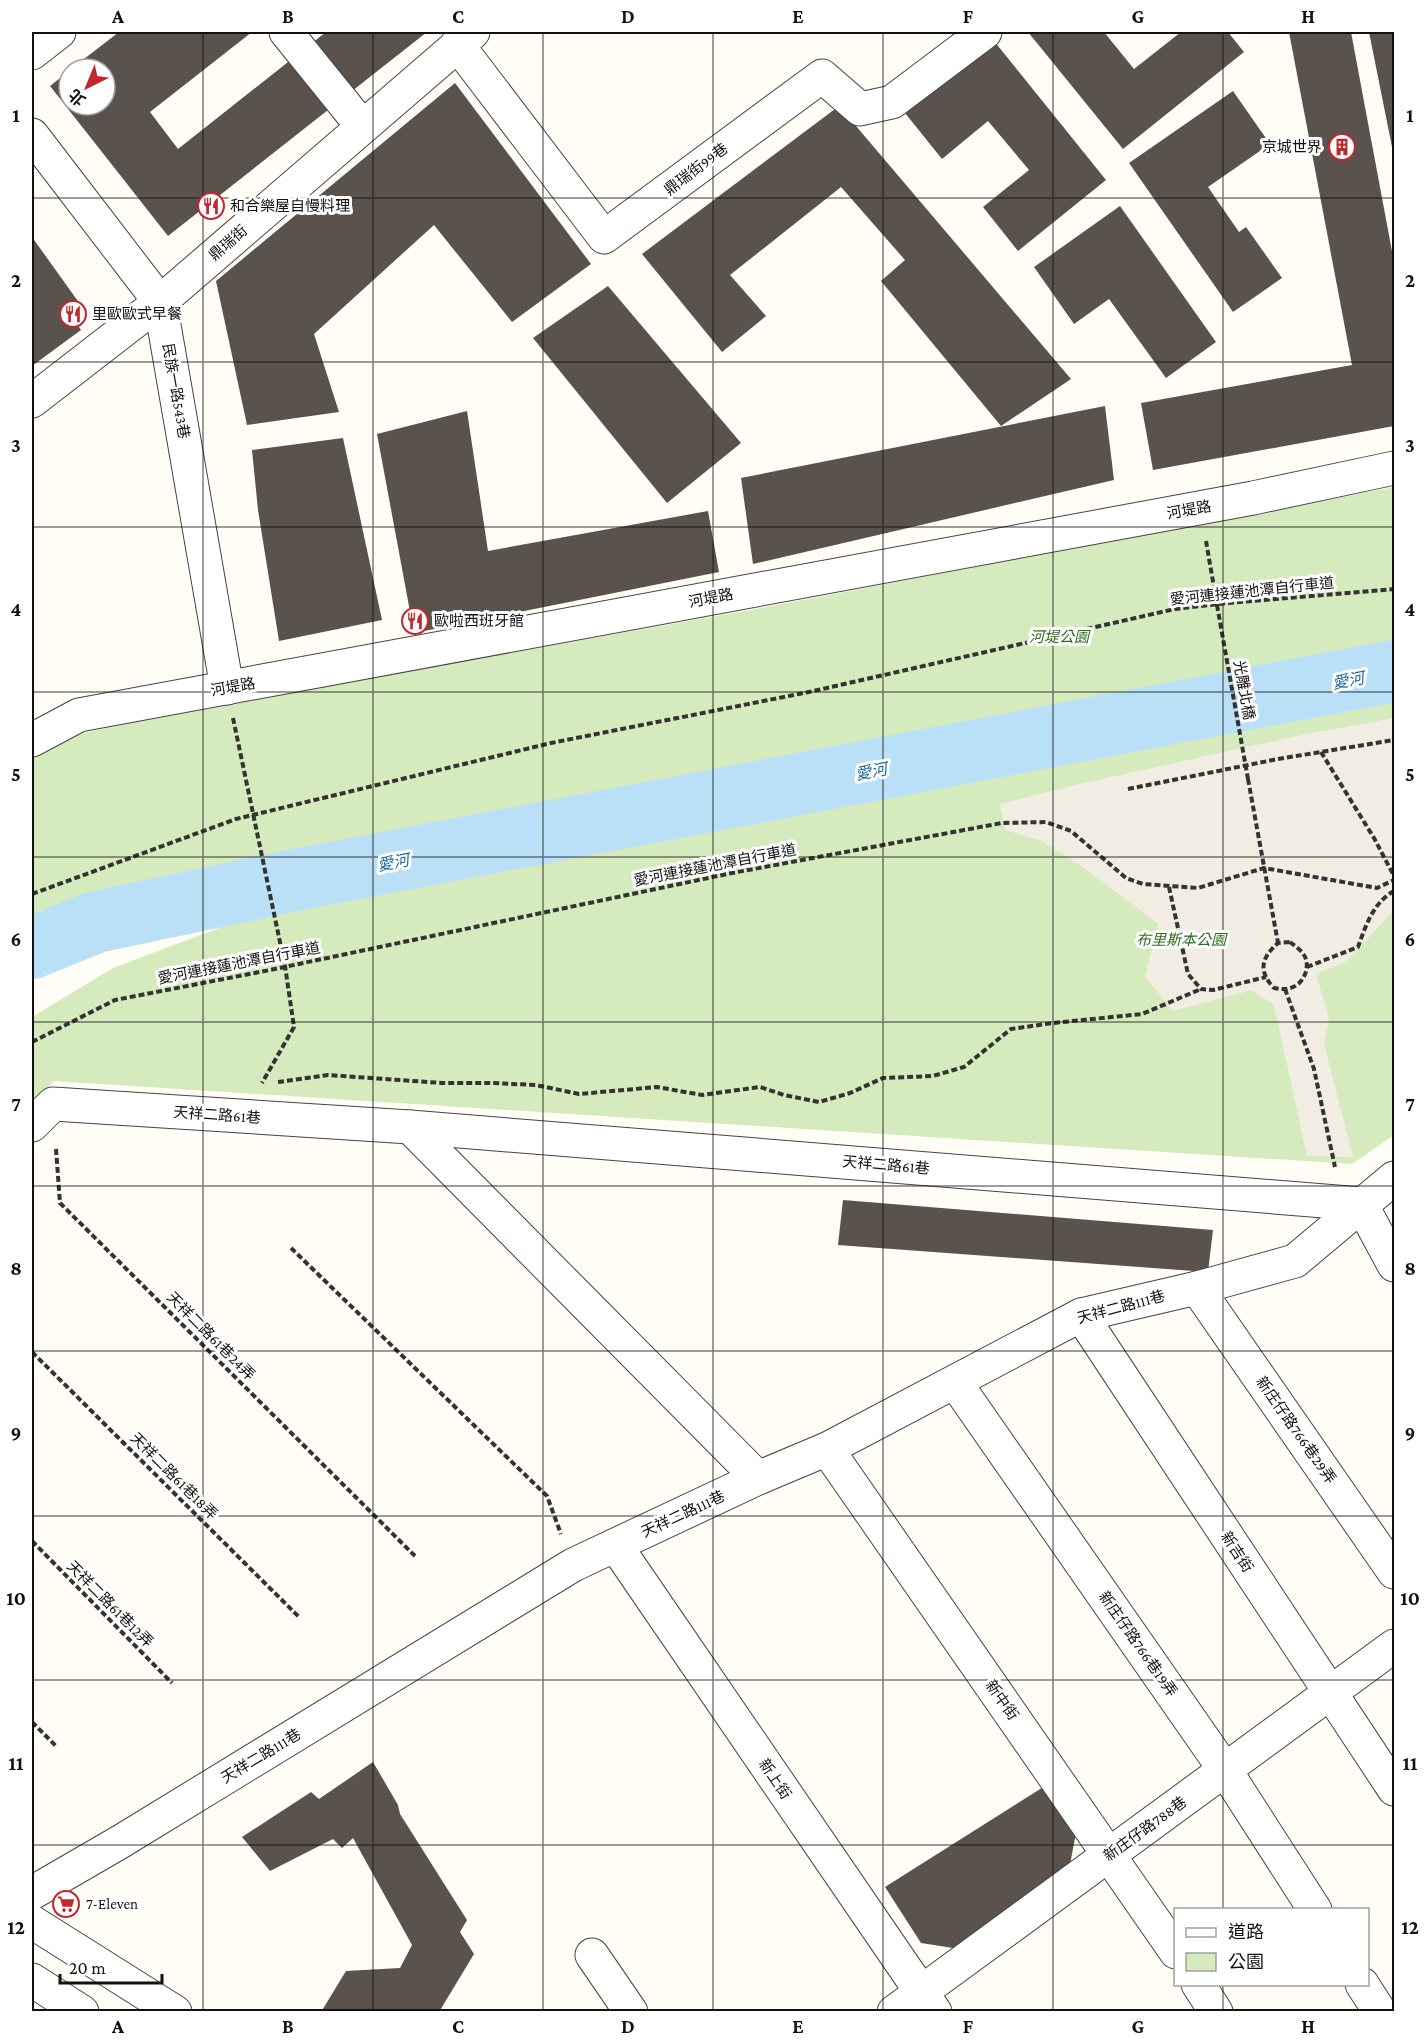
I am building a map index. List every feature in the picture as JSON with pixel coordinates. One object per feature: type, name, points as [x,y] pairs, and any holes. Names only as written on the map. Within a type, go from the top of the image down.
[{"type":"street","points":[[32,53],[59,32]]},
{"type":"street","points":[[286,32],[362,126]]},
{"type":"street","name":"鼎瑞街99巷","points":[[465,38],[604,237],[822,75],[860,109],[892,102],[950,42],[985,32]]},
{"type":"street","name":"鼎瑞街","points":[[32,400],[160,302],[465,38]]},
{"type":"street","name":"民族一路543巷","points":[[32,135],[160,302],[227,688]]},
{"type":"street","name":"河堤路","points":[[32,740],[79,715],[1201,507],[1395,468]]},
{"type":"street","name":"天祥二路61巷","points":[[42,1115],[410,1127],[1352,1203]]},
{"type":"street","points":[[410,1127],[759,1478]]},
{"type":"street","name":"天祥二路111巷","points":[[32,1893],[120,1842],[573,1566],[759,1478],[827,1449],[1081,1315],[1197,1288],[1295,1261],[1352,1203],[1395,1178]]},
{"type":"street","points":[[1352,1203],[1395,1265]]},
{"type":"street","name":"新庄仔路766巷29弄","points":[[1197,1288],[1395,1572]]},
{"type":"street","name":"新吉街","points":[[1081,1315],[1395,1789]]},
{"type":"street","name":"新庄仔路766巷19弄","points":[[955,1382],[1226,1770],[1313,1908]]},
{"type":"street","name":"新中街","points":[[827,1449],[1174,1949]]},
{"type":"street","name":"新上街","points":[[616,1546],[928,2002]]},
{"type":"street","name":"新庄仔路788巷","points":[[894,2012],[928,2002],[1109,1855],[1395,1646]]},
{"type":"street","points":[[32,1922],[175,2012]]},
{"type":"street","points":[[592,1955],[631,2012]]},
{"type":"street","points":[[32,1980],[82,2012]]},
{"type":"street","points":[[1199,1986],[1216,2012]]},
{"type":"street","points":[[1363,1986],[1380,2012]]},
{"type":"path","name":"光雕北橋","points":[[1201,507],[1278,943]]},
{"type":"path","name":"愛河連接蓮池潭自行車道","points":[[32,894],[236,819],[552,742],[809,692],[1175,609],[1395,589]]},
{"type":"path","points":[[227,688],[285,966],[294,1027],[261,1085],[328,1075],[442,1083],[536,1085],[579,1094],[657,1087],[702,1095],[760,1087],[784,1095],[819,1102],[850,1093],[883,1078],[933,1076],[964,1067],[1011,1029],[1142,1014],[1201,989],[1213,990],[1266,977]]},
{"type":"path","points":[[1128,789],[1395,740]]},
{"type":"path","points":[[1321,752],[1374,838],[1395,878]]},
{"type":"path","name":"愛河連接蓮池潭自行車道","points":[[32,1042],[115,999],[732,873],[1002,823],[1046,822],[1071,831],[1126,878],[1143,885],[1198,888],[1264,868],[1377,888],[1395,878]]},
{"type":"path","points":[[1169,887],[1188,974],[1201,989]]},
{"type":"path","points":[[1307,968],[1358,947],[1366,924],[1378,903],[1395,891]]},
{"type":"path","points":[[1290,942],[1306,957],[1307,968],[1303,978],[1296,986],[1285,989],[1274,988],[1266,977],[1263,968],[1265,956],[1278,943],[1290,942]]},
{"type":"path","points":[[1285,989],[1314,1069],[1352,1203]]},
{"type":"path","name":"天祥二路61巷24弄","points":[[42,1115],[60,1203],[415,1556]]},
{"type":"path","points":[[291,1248],[547,1496],[573,1566]]},
{"type":"path","name":"天祥二路61巷18弄","points":[[32,1352],[299,1617]]},
{"type":"path","name":"天祥二路61巷12弄","points":[[32,1541],[172,1683]]},
{"type":"path","points":[[32,1722],[56,1746]]},
{"type":"green space","name":"河堤公園","points":[[1394,487],[1394,653],[1092,717],[295,858],[94,896],[32,925],[32,756],[73,735],[186,711],[761,608]]},
{"type":"green space","name":"布里斯本公園","points":[[1394,685],[1394,1135],[1352,1164],[54,1081],[32,1103],[32,1017],[113,968],[296,899],[1236,711]]},
{"type":"shaded area","points":[[1394,718],[1394,910],[1346,962],[1316,974],[1329,1018],[1324,1044],[1353,1157],[1307,1156],[1274,1005],[1252,990],[1173,1011],[1145,976],[1158,924],[1084,868],[1040,840],[1005,830],[1000,804],[1297,736]]},
{"type":"building","points":[[119,32],[252,32],[150,112],[178,149],[326,32],[427,32],[168,236],[74,117],[117,117],[117,57],[87,57]]},
{"type":"building","points":[[1028,32],[1104,32],[1134,69],[1181,32],[1228,32],[1244,52],[1123,149]]},
{"type":"building","name":"京城世界","points":[[1289,32],[1351,32],[1394,262],[1394,426],[1153,470],[1141,403],[1352,365]]},
{"type":"building","points":[[1369,32],[1394,32],[1394,152],[1393,152]]},
{"type":"building","points":[[994,41],[1106,180],[1018,251],[983,207],[1029,170],[988,121],[942,159],[905,113]]},
{"type":"building","points":[[57,80],[57,95],[50,86]]},
{"type":"building","points":[[455,83],[591,264],[512,322],[434,225],[314,334],[339,412],[247,425],[216,281]]},
{"type":"building","name":"京城世界","points":[[1233,91],[1270,144],[1208,187],[1239,232],[1246,227],[1282,278],[1233,312],[1129,163]]},
{"type":"building","points":[[839,106],[1071,379],[1001,426],[881,281],[905,260],[841,187],[730,275],[766,316],[722,352],[642,254]]},
{"type":"building","points":[[1120,206],[1216,342],[1166,378],[1109,299],[1074,324],[1034,267]]},
{"type":"building","points":[[32,237],[85,311],[74,319],[81,330],[32,366]]},
{"type":"building","points":[[608,286],[741,443],[667,503],[533,338]]},
{"type":"building","points":[[1105,406],[1114,480],[753,564],[741,478]]},
{"type":"building","points":[[467,411],[488,551],[708,511],[719,572],[414,633],[377,434]]},
{"type":"building","points":[[343,438],[382,620],[279,641],[258,510],[252,450]]},
{"type":"building","points":[[843,1200],[1213,1230],[1208,1272],[838,1245]]},
{"type":"building","points":[[373,1762],[398,1805],[400,1814],[467,1920],[460,1932],[474,1954],[439,2012],[321,2012],[346,1971],[400,1968],[412,1945],[353,1838],[342,1848],[333,1839],[270,1871],[242,1837],[311,1792],[319,1799]]},
{"type":"building","points":[[1045,1786],[1076,1833],[1068,1875],[953,1948],[921,1943],[885,1887]]},
{"type":"waterway","name":"愛河","points":[[32,948],[96,922],[300,879],[1394,671]]},
{"type":"place","name":"京城世界","points":[[1342,147]]},
{"type":"place","name":"和合樂屋自慢料理","points":[[211,206]]},
{"type":"place","name":"里歐歐式早餐","points":[[73,314]]},
{"type":"place","name":"歐啦西班牙館","points":[[415,621]]},
{"type":"place","name":"7-Eleven","points":[[66,1904]]}]
